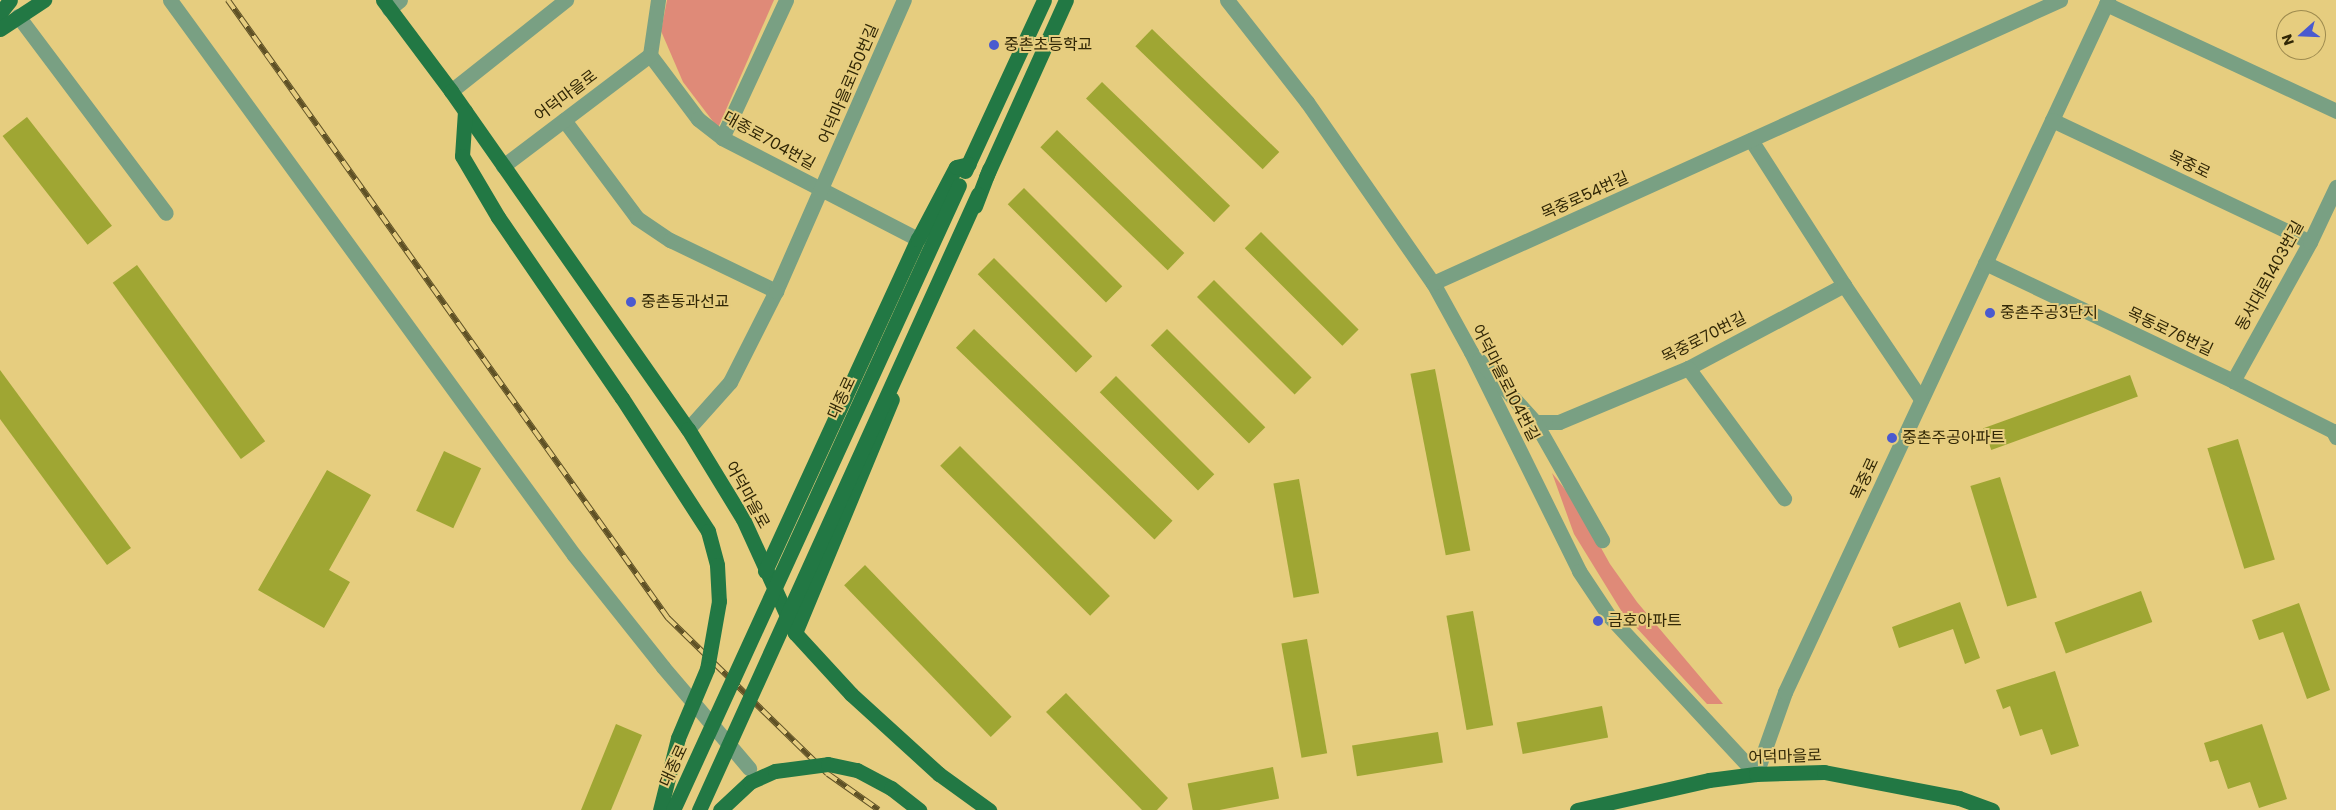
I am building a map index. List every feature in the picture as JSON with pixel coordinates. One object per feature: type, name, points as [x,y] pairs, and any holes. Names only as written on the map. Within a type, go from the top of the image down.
[{"type":"main road","points":[[0,13],[10,0]]},
{"type":"main road","points":[[0,29],[44,0]]},
{"type":"main road","name":"대종로","points":[[673,810],[1044,0]]},
{"type":"main road","points":[[699,810],[1066,0]]},
{"type":"main road","name":"어덕마을로","points":[[390,3],[688,429],[743,519],[765,571],[795,633],[851,694],[939,774],[990,810]]},
{"type":"main road","points":[[465,111],[462,156],[498,217],[622,398],[708,531],[717,565],[717,611],[707,669],[678,738],[660,810]]},
{"type":"main road","points":[[765,571],[918,239],[956,167],[969,164]]},
{"type":"main road","points":[[795,633],[989,169]]},
{"type":"main road","points":[[720,810],[750,782],[775,770],[828,764],[857,770],[891,788],[919,810]]},
{"type":"main road","name":"어덕마을로","points":[[1577,810],[1709,780],[1756,774],[1824,772],[1959,798],[1992,810]]},
{"type":"street","points":[[170,0],[574,555],[663,667],[749,768]]},
{"type":"street","points":[[451,90],[566,0]]},
{"type":"street","points":[[650,55],[658,0]]},
{"type":"street","points":[[722,138],[786,0]]},
{"type":"street","name":"어덕마을로150번길","points":[[688,429],[730,382],[776,291],[904,0]]},
{"type":"street","name":"어덕마을로104번길","points":[[1227,0],[1307,102],[1433,284],[1471,352],[1579,570],[1609,616],[1756,774]]},
{"type":"street","name":"목중로54번길","points":[[1433,284],[2060,0]]},
{"type":"street","name":"목중로","points":[[1756,774],[1785,692],[2107,2],[2336,111]]},
{"type":"street","points":[[18,16],[166,213]]},
{"type":"street","name":"어덕마을로","points":[[503,166],[650,55]]},
{"type":"street","name":"대종로704번길","points":[[650,55],[698,119],[722,138],[821,191],[918,239]]},
{"type":"street","points":[[564,120],[637,218],[670,240],[776,291]]},
{"type":"street","name":"목중로","points":[[2052,120],[2310,242]]},
{"type":"street","points":[[1751,140],[1844,285],[1921,399]]},
{"type":"street","name":"동서대로1403번길","points":[[2233,381],[2310,242],[2336,187]]},
{"type":"street","name":"목동로76번길","points":[[1985,263],[2233,381],[2333,431],[2336,436]]},
{"type":"street","name":"목중로70번길","points":[[1535,422],[1559,422],[1688,368],[1844,285]]},
{"type":"street","points":[[1471,352],[1535,422],[1602,540]]},
{"type":"street","points":[[1688,368],[1784,498]]},
{"type":"shaded area","points":[[667,0],[774,0],[718,128],[683,82],[661,31]]},
{"type":"shaded area","points":[[1552,473],[1576,503],[1610,564],[1637,602],[1723,704],[1707,704],[1622,612],[1574,534]]},
{"type":"building","points":[[1152,29],[1279,152],[1263,169],[1135,46]]},
{"type":"building","points":[[1102,82],[1230,206],[1214,222],[1086,99]]},
{"type":"building","points":[[27,117],[112,226],[88,245],[3,136]]},
{"type":"building","points":[[1057,130],[1184,253],[1168,270],[1040,147]]},
{"type":"building","points":[[1024,188],[1122,286],[1106,303],[1008,204]]},
{"type":"building","points":[[1261,232],[1359,330],[1342,346],[1245,248]]},
{"type":"building","points":[[994,258],[1092,356],[1076,373],[978,274]]},
{"type":"building","points":[[137,265],[265,441],[241,459],[113,283]]},
{"type":"building","points":[[1214,280],[1312,378],[1295,395],[1197,297]]},
{"type":"building","points":[[974,329],[1173,521],[1154,539],[956,348]]},
{"type":"building","points":[[1167,329],[1265,427],[1249,444],[1151,345]]},
{"type":"building","points":[[1435,369],[1470,551],[1446,555],[1410,374]]},
{"type":"building","points":[[0,370],[131,548],[107,565],[0,419]]},
{"type":"building","points":[[2130,375],[2138,397],[1991,450],[1983,428]]},
{"type":"building","points":[[1116,376],[1214,474],[1198,491],[1100,392]]},
{"type":"building","points":[[2238,439],[2275,559],[2244,569],[2207,448]]},
{"type":"building","points":[[960,446],[1110,596],[1090,616],[940,466]]},
{"type":"building","points":[[444,451],[481,468],[453,528],[416,511]]},
{"type":"building","points":[[327,470],[371,495],[329,570],[350,582],[324,628],[258,590]]},
{"type":"building","points":[[2000,477],[2037,597],[2007,607],[1970,486]]},
{"type":"building","points":[[1299,479],[1319,593],[1294,598],[1273,484]]},
{"type":"building","points":[[865,565],[1012,717],[991,737],[844,585]]},
{"type":"building","points":[[2141,591],[2152,622],[2066,653],[2055,622]]},
{"type":"building","points":[[1960,602],[1980,658],[1965,664],[1953,629],[1899,648],[1892,627]]},
{"type":"building","points":[[2299,603],[2330,690],[2307,699],[2283,632],[2259,640],[2252,620]]},
{"type":"building","points":[[1473,611],[1493,725],[1467,730],[1446,616]]},
{"type":"building","points":[[1307,639],[1327,753],[1302,758],[1281,644]]},
{"type":"building","points":[[2055,671],[2079,746],[2051,755],[2042,729],[2020,736],[2010,706],[2003,709],[1996,690]]},
{"type":"building","points":[[1066,693],[1168,798],[1157,810],[1142,810],[1046,712]]},
{"type":"building","points":[[1602,706],[1608,737],[1523,754],[1517,723]]},
{"type":"building","points":[[616,724],[642,735],[611,810],[581,810]]},
{"type":"building","points":[[2262,724],[2287,799],[2259,808],[2250,782],[2228,789],[2218,760],[2210,762],[2204,743]]},
{"type":"building","points":[[1438,732],[1443,763],[1357,776],[1352,746]]},
{"type":"building","points":[[1273,767],[1279,798],[1219,810],[1193,810],[1188,784]]},
{"type":"railway","points":[[228,0],[668,618],[828,774],[879,810]]},
{"type":"place","name":"중촌초등학교","points":[[994,45]]},
{"type":"place","name":"중촌동과선교","points":[[631,302]]},
{"type":"place","name":"중촌주공3단지","points":[[1990,313]]},
{"type":"place","name":"중촌주공아파트","points":[[1892,438]]},
{"type":"place","name":"금호아파트","points":[[1598,621]]}]
